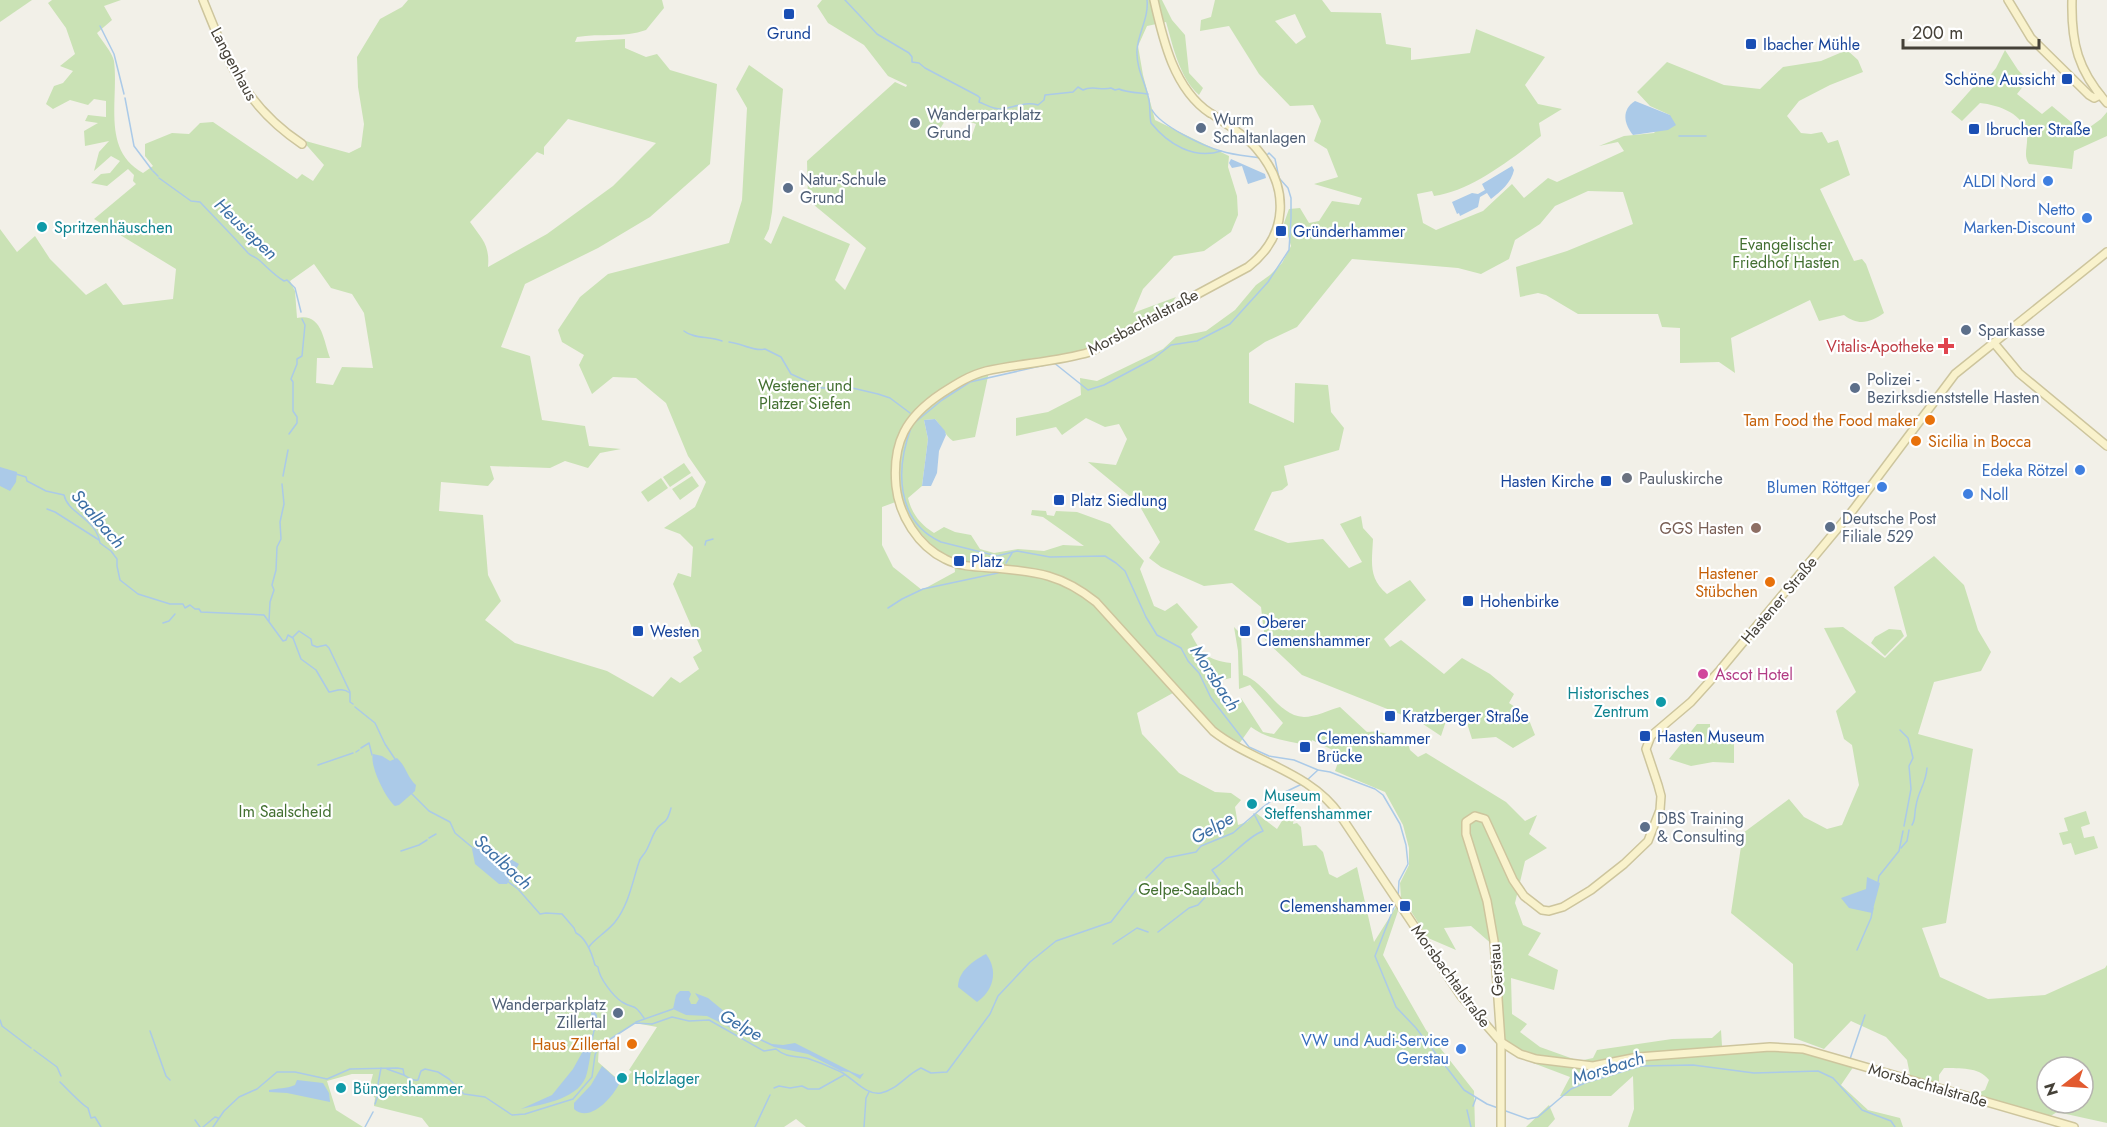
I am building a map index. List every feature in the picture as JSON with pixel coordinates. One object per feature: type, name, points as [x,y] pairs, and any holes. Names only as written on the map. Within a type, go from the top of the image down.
[{"type":"main road","name":"Langenhaus","points":[[203,0],[225,52],[250,97],[272,122],[302,144]]},
{"type":"main road","name":"Morsbachtalstraße","points":[[1154,0],[1161,29],[1181,81],[1192,98],[1251,142],[1267,162],[1280,196],[1281,217],[1276,234],[1263,253],[1248,267],[1090,352],[987,371],[965,379],[916,413],[904,431],[896,462],[897,494],[904,515],[916,534],[929,548],[945,559],[969,566],[1042,574],[1058,578],[1077,588],[1096,602],[1213,731],[1232,745],[1304,781],[1332,804],[1461,996],[1501,1042],[1515,1051],[1536,1059],[1593,1066],[1638,1057],[1770,1047],[1797,1048],[2074,1127]]},
{"type":"main road","points":[[2008,0],[2025,30],[2039,47],[2089,95],[2094,98],[2100,95]]},
{"type":"main road","points":[[2072,0],[2072,29],[2077,56],[2083,69],[2107,103]]},
{"type":"main road","name":"Hastener Straße","points":[[1491,920],[1481,878],[1466,834],[1465,826],[1468,820],[1478,816],[1485,819],[1513,880],[1524,896],[1542,910],[1549,911],[1563,907],[1591,890],[1624,864],[1648,841],[1660,810],[1661,796],[1647,754],[1649,740],[1691,702],[1720,670],[1853,510],[1954,374],[2107,252]]},
{"type":"main road","points":[[1994,344],[2019,373],[2107,446]]},
{"type":"main road","name":"Gerstau","points":[[1491,920],[1501,1042],[1501,1127]]},
{"type":"main road","points":[[1501,1059],[1505,1054],[1515,1051]]},
{"type":"green space","points":[[0,0],[32,0],[0,22]]},
{"type":"green space","points":[[52,0],[121,0],[104,6],[112,20],[97,33],[114,61],[115,123],[121,151],[130,163],[143,173],[153,166],[145,156],[145,144],[172,133],[189,134],[200,123],[213,122],[297,179],[302,174],[313,181],[324,165],[302,140],[349,153],[361,147],[364,124],[358,87],[357,57],[380,19],[402,7],[408,0],[662,0],[664,8],[646,30],[629,34],[577,37],[575,42],[625,39],[625,48],[646,57],[657,54],[670,70],[717,84],[710,164],[650,217],[598,248],[525,284],[501,347],[530,356],[542,420],[585,426],[589,446],[621,449],[600,453],[588,468],[565,461],[550,468],[490,466],[494,479],[488,486],[441,482],[439,511],[483,515],[488,575],[501,601],[485,620],[515,643],[607,671],[653,697],[671,677],[680,683],[699,669],[693,657],[702,651],[673,584],[678,573],[691,577],[693,547],[680,534],[664,528],[695,507],[706,482],[688,456],[666,403],[636,378],[613,377],[592,394],[579,365],[584,355],[562,342],[558,330],[580,297],[608,274],[729,243],[742,200],[747,108],[736,89],[749,65],[783,89],[772,212],[769,229],[764,239],[771,244],[783,216],[850,244],[835,280],[845,290],[866,248],[808,200],[807,161],[895,82],[906,87],[907,85],[888,76],[864,45],[828,23],[817,6],[822,0],[1162,0],[1172,20],[1185,35],[1189,73],[1203,88],[1199,95],[1186,79],[1166,22],[1147,26],[1138,46],[1155,120],[1229,156],[1228,167],[1237,196],[1238,215],[1231,232],[1204,251],[1174,256],[1143,289],[1133,313],[1176,297],[1169,307],[1088,350],[990,367],[975,437],[953,441],[935,419],[924,420],[928,439],[922,486],[908,498],[914,514],[934,533],[944,527],[971,535],[980,549],[994,553],[1018,549],[1044,551],[1063,545],[1084,546],[1043,517],[1031,515],[1032,510],[1046,511],[1047,515],[1054,516],[1056,511],[1077,512],[1110,524],[1144,561],[1140,569],[1154,606],[1165,611],[1177,603],[1198,627],[1191,634],[1198,647],[1211,658],[1231,663],[1231,678],[1217,681],[1218,689],[1223,688],[1227,710],[1234,710],[1241,698],[1263,732],[1274,734],[1283,723],[1250,685],[1239,689],[1238,651],[1234,627],[1241,634],[1243,675],[1259,684],[1287,711],[1308,717],[1340,707],[1367,732],[1406,737],[1410,750],[1418,757],[1426,753],[1506,802],[1525,821],[1537,815],[1529,834],[1547,848],[1525,861],[1515,903],[1523,925],[1541,933],[1528,955],[1558,970],[1554,990],[1511,978],[1512,1014],[1527,1024],[1520,1032],[1540,1047],[1579,1061],[1593,1058],[1597,1050],[1672,1039],[1712,1038],[1721,1030],[1722,1046],[1633,1054],[1603,1062],[1574,1062],[1520,1052],[1503,1037],[1494,946],[1471,926],[1444,928],[1456,950],[1428,938],[1407,905],[1398,911],[1383,955],[1426,1030],[1474,1091],[1475,1127],[806,1127],[796,1119],[784,1127],[429,1127],[422,1118],[374,1106],[375,1098],[369,1089],[373,1074],[352,1074],[327,1081],[336,1110],[363,1127],[0,1127],[0,229],[17,252],[35,236],[50,259],[86,295],[106,283],[123,305],[173,299],[176,269],[94,219],[136,184],[133,181],[134,175],[128,169],[107,186],[91,183],[101,174],[110,173],[120,161],[111,156],[94,171],[99,152],[109,141],[85,146],[84,131],[98,123],[85,121],[88,115],[106,117],[106,101],[94,99],[88,105],[70,100],[53,109],[46,104],[54,86],[63,83],[73,71],[60,66],[75,54],[66,28],[48,3]],"holes":[[[949,114],[976,124],[970,141],[951,136],[940,129]],[[568,119],[656,143],[613,186],[547,234],[488,267],[488,253],[470,222],[537,152],[544,155],[544,147]],[[314,264],[331,288],[352,294],[364,313],[373,368],[342,367],[333,385],[316,383],[317,358],[330,358],[317,323],[312,319],[297,318],[295,291],[290,281]],[[901,500],[910,518],[929,543],[954,560],[955,572],[922,590],[893,567],[882,545],[882,507]],[[1180,689],[1215,726],[1239,744],[1251,727],[1265,735],[1310,746],[1312,740],[1341,754],[1335,771],[1385,792],[1403,825],[1409,848],[1409,865],[1400,883],[1401,899],[1374,942],[1357,867],[1337,878],[1329,874],[1323,852],[1316,845],[1303,846],[1301,827],[1297,823],[1293,824],[1294,817],[1304,812],[1290,808],[1277,829],[1256,813],[1247,822],[1238,825],[1235,807],[1241,800],[1231,793],[1215,792],[1179,773],[1142,734],[1137,713]],[[635,1023],[657,1027],[629,1070],[632,1072],[621,1082],[598,1062],[599,1046]]]},
{"type":"green space","name":"Evangelischer Friedhof Hasten","points":[[1215,0],[1322,0],[1331,12],[1381,13],[1386,44],[1411,48],[1411,60],[1470,53],[1476,29],[1545,57],[1525,85],[1538,104],[1562,109],[1539,123],[1541,136],[1490,173],[1448,193],[1434,196],[1432,191],[1417,194],[1423,223],[1436,230],[1483,211],[1512,184],[1524,198],[1548,178],[1557,182],[1624,151],[1618,142],[1599,146],[1624,136],[1654,133],[1670,115],[1650,106],[1637,92],[1667,62],[1724,85],[1760,89],[1783,67],[1821,61],[1847,50],[1858,60],[1863,72],[1799,101],[1787,116],[1801,133],[1822,132],[1828,143],[1838,140],[1850,175],[1820,189],[1854,261],[1862,259],[1866,264],[1884,313],[1874,319],[1859,322],[1844,315],[1819,321],[1810,300],[1731,338],[1735,373],[1719,362],[1680,363],[1680,328],[1662,327],[1658,314],[1578,314],[1546,295],[1538,293],[1520,297],[1516,267],[1567,251],[1633,224],[1623,192],[1588,191],[1555,206],[1540,224],[1515,240],[1509,259],[1481,274],[1458,268],[1352,259],[1297,327],[1265,342],[1249,353],[1249,403],[1294,423],[1295,383],[1328,385],[1331,412],[1344,428],[1339,450],[1284,466],[1288,485],[1282,490],[1272,492],[1254,530],[1288,543],[1323,539],[1349,568],[1362,562],[1340,524],[1361,516],[1363,528],[1373,539],[1374,576],[1381,588],[1387,594],[1410,580],[1426,600],[1384,639],[1390,647],[1401,640],[1444,674],[1462,658],[1490,674],[1514,694],[1509,703],[1527,715],[1535,735],[1513,748],[1496,737],[1472,739],[1466,720],[1447,718],[1441,736],[1420,722],[1302,675],[1265,640],[1261,607],[1232,583],[1204,586],[1161,567],[1149,558],[1160,542],[1138,503],[1088,462],[1116,465],[1127,439],[1119,424],[1105,427],[1086,418],[1062,435],[1056,427],[1016,436],[1016,418],[1048,412],[1081,395],[1080,378],[1097,381],[1163,349],[1176,337],[1206,331],[1235,310],[1256,285],[1282,263],[1291,246],[1284,223],[1289,209],[1300,208],[1309,223],[1319,221],[1332,201],[1359,205],[1362,198],[1314,184],[1338,177],[1327,149],[1314,141],[1321,121],[1313,105],[1290,106],[1259,74],[1229,26],[1200,31],[1201,20],[1211,17]],"holes":[[[1295,14],[1306,37],[1296,44],[1275,21]]]},
{"type":"green space","points":[[2005,50],[2018,70],[2028,80],[2017,94],[2042,114],[2052,106],[2083,132],[2107,112],[2107,136],[2074,151],[2072,169],[2029,164],[2026,158],[2025,128],[2010,112],[1980,103],[1962,121],[1951,112],[1976,84],[1988,78]]},
{"type":"green space","points":[[684,463],[691,473],[670,487],[663,477]]},
{"type":"green space","points":[[692,476],[699,486],[680,500],[672,489]]},
{"type":"green space","points":[[661,478],[668,488],[648,502],[641,492]]},
{"type":"green space","points":[[1934,556],[1964,585],[1978,630],[1991,652],[1981,671],[1934,682],[1918,734],[1973,749],[1946,923],[1922,928],[1940,977],[1988,999],[2045,995],[2105,968],[2107,965],[2107,1123],[2071,1115],[2095,1115],[2095,1055],[2035,1055],[2035,1113],[1975,1094],[1985,1090],[1989,1080],[1974,1070],[1944,1068],[1939,1075],[1939,1085],[1910,1075],[1907,1060],[1886,1037],[1851,1021],[1824,1049],[1794,1038],[1793,964],[1731,913],[1743,833],[1789,799],[1804,817],[1827,829],[1842,825],[1859,785],[1852,745],[1844,739],[1836,711],[1856,692],[1824,628],[1843,627],[1885,658],[1907,636],[1894,587]]},
{"type":"green space","points":[[1889,629],[1901,630],[1904,636],[1885,656],[1871,643],[1875,637]]},
{"type":"green space","points":[[1697,724],[1710,724],[1710,739],[1734,739],[1734,763],[1713,762],[1691,766],[1669,759]]},
{"type":"green space","points":[[2086,811],[2090,824],[2081,827],[2084,838],[2094,836],[2098,848],[2075,855],[2071,843],[2063,845],[2059,833],[2068,831],[2064,818]]},
{"type":"green space","points":[[1779,1050],[1801,1051],[1854,1066],[1841,1085],[1868,1110],[1900,1118],[1903,1127],[1628,1127],[1634,1109],[1633,1076],[1611,1096],[1560,1096],[1570,1077],[1533,1063],[1536,1061],[1591,1069],[1632,1060]]},
{"type":"green space","points":[[1549,1105],[1555,1119],[1548,1127],[1526,1127]]},
{"type":"water","points":[[1635,101],[1670,115],[1676,125],[1668,130],[1633,135],[1625,117]]},
{"type":"water","points":[[1231,159],[1265,174],[1266,178],[1248,184],[1242,166],[1232,168],[1229,163]]},
{"type":"water","points":[[1512,166],[1514,170],[1511,179],[1498,193],[1491,199],[1487,193],[1480,197],[1478,207],[1460,216],[1459,213],[1457,214],[1452,202],[1485,190],[1482,184]]},
{"type":"water","points":[[935,419],[946,435],[939,451],[937,473],[931,486],[922,486],[928,439],[924,420]]},
{"type":"water","points":[[0,467],[17,472],[16,482],[10,491],[0,486]]},
{"type":"water","points":[[373,754],[390,761],[397,758],[416,785],[415,791],[399,805],[395,806],[391,802],[383,789],[373,766]]},
{"type":"water","points":[[484,843],[519,864],[507,884],[499,884],[475,864],[472,849]]},
{"type":"water","points":[[1867,877],[1880,883],[1872,913],[1849,908],[1841,898],[1866,889]]},
{"type":"water","points":[[986,954],[992,967],[992,980],[987,992],[977,1002],[958,987],[959,981],[967,967]]},
{"type":"water","points":[[680,991],[689,991],[691,1004],[696,1004],[699,999],[695,993],[708,998],[725,1012],[731,1028],[707,1016],[686,1015],[673,1009],[676,995]]},
{"type":"water","points":[[593,1010],[597,1015],[597,1022],[587,1073],[583,1082],[577,1089],[560,1099],[521,1109],[552,1095],[573,1069],[593,1033],[591,1013]]},
{"type":"water","points":[[746,1032],[772,1044],[795,1043],[852,1072],[860,1075],[864,1073],[860,1079],[808,1054],[774,1047]]},
{"type":"water","points":[[602,1066],[620,1082],[613,1094],[601,1106],[594,1111],[580,1113],[574,1109],[574,1103],[591,1085]]},
{"type":"water","points":[[297,1080],[323,1083],[329,1093],[330,1102],[287,1093],[269,1092],[269,1090],[295,1085]]},
{"type":"waterway","points":[[845,0],[877,34],[909,53],[912,62],[919,63],[978,96],[979,102],[994,108],[1038,105],[1044,100],[1045,95],[1073,92],[1078,87],[1083,90],[1111,88],[1148,94]]},
{"type":"waterway","name":"Morsbach","points":[[1147,0],[1137,56],[1149,99],[1151,123],[1165,138],[1191,152],[1221,151]]},
{"type":"waterway","name":"Heusiepen","points":[[100,26],[114,54],[124,94]]},
{"type":"waterway","name":"Heusiepen","points":[[125,98],[134,146],[152,170]]},
{"type":"waterway","name":"Morsbach","points":[[1152,110],[1173,129],[1204,145],[1230,154],[1260,158]]},
{"type":"waterway","points":[[1679,136],[1706,136]]},
{"type":"waterway","name":"Morsbach","points":[[1053,362],[1088,390],[1104,385],[1153,359],[1171,345],[1197,341],[1230,324],[1268,282],[1289,250],[1291,198],[1288,188],[1279,178],[1275,159],[1269,153],[1267,155]]},
{"type":"waterway","name":"Heusiepen","points":[[153,171],[158,176]]},
{"type":"waterway","name":"Heusiepen","points":[[159,178],[191,201],[200,202],[248,253],[280,279],[287,280],[295,288],[301,312]]},
{"type":"waterway","name":"Heusiepen","points":[[289,434],[297,423],[297,417],[293,411],[293,382],[291,379],[297,359],[302,356],[305,325],[302,319]]},
{"type":"waterway","points":[[684,331],[692,335],[722,341]]},
{"type":"waterway","points":[[729,342],[765,349],[781,357],[791,374],[822,388],[848,387],[878,394],[890,398],[910,413]]},
{"type":"waterway","name":"Morsbach","points":[[913,424],[942,400],[970,382],[1045,365]]},
{"type":"waterway","name":"Morsbach","points":[[911,428],[903,460],[903,492],[907,507],[915,521],[926,533],[941,542],[997,556],[1017,551],[1050,557],[1105,556],[1116,563],[1125,571],[1157,635],[1181,648],[1188,661],[1199,673],[1211,698],[1249,747],[1269,756],[1294,760],[1318,770],[1330,772],[1375,789],[1383,795],[1400,824],[1406,845],[1408,864],[1399,881],[1398,898]]},
{"type":"waterway","name":"Heusiepen","points":[[283,476],[288,450]]},
{"type":"waterway","name":"Saalbach","points":[[16,474],[26,477],[27,481],[46,491],[64,495],[71,507],[93,528],[100,543],[117,559],[120,580],[138,594],[170,604],[183,604],[185,608],[190,605],[201,612],[264,615],[283,641],[288,635],[293,638],[301,659],[316,670],[329,692],[347,691],[350,693],[350,702],[353,704]]},
{"type":"waterway","name":"Heusiepen","points":[[269,621],[277,547],[281,539],[280,522],[284,504],[282,484]]},
{"type":"waterway","points":[[47,509],[99,540]]},
{"type":"waterway","points":[[705,545],[706,541],[713,539]]},
{"type":"waterway","points":[[1006,563],[1012,553]]},
{"type":"waterway","points":[[888,608],[923,589],[998,573]]},
{"type":"waterway","points":[[163,623],[169,621],[175,614]]},
{"type":"waterway","points":[[293,637],[299,631],[311,639],[312,645],[317,647],[326,645],[350,692]]},
{"type":"waterway","name":"Saalbach","points":[[355,707],[375,723],[395,759]]},
{"type":"waterway","points":[[1900,730],[1908,738],[1913,758],[1909,766],[1911,789],[1904,826]]},
{"type":"waterway","points":[[361,748],[369,743],[372,755]]},
{"type":"waterway","points":[[318,765],[353,753]]},
{"type":"waterway","points":[[1912,825],[1927,768]]},
{"type":"waterway","name":"Gelpe","points":[[1306,781],[1318,770]]},
{"type":"waterway","name":"Gelpe","points":[[1146,878],[1166,858],[1196,852],[1201,846],[1233,833],[1281,794],[1302,784]]},
{"type":"waterway","name":"Saalbach","points":[[411,793],[429,811],[450,822],[455,833],[473,848]]},
{"type":"waterway","points":[[589,947],[620,915],[630,893],[640,860],[656,830],[668,818],[671,808]]},
{"type":"waterway","points":[[1158,932],[1189,908],[1198,905],[1220,881],[1212,870],[1250,838],[1263,831],[1254,814]]},
{"type":"waterway","points":[[1901,848],[1907,841],[1909,830]]},
{"type":"waterway","points":[[1878,882],[1879,876],[1899,851],[1903,831]]},
{"type":"waterway","points":[[429,838],[436,834]]},
{"type":"waterway","points":[[401,851],[427,840]]},
{"type":"waterway","name":"Saalbach","points":[[507,881],[518,889],[540,914],[562,914],[586,942],[595,965],[611,991],[622,1002],[636,1008],[644,1018]]},
{"type":"waterway","name":"Gelpe","points":[[213,1127],[224,1111],[239,1097],[257,1089],[277,1072],[295,1072],[327,1079],[350,1069],[397,1068],[403,1069],[404,1075],[418,1080],[421,1071],[425,1069],[438,1072],[449,1079],[464,1094],[485,1097],[512,1115],[525,1114],[573,1099],[592,1077],[598,1047],[635,1023],[652,1024],[672,1017],[689,1021],[709,1020],[764,1051],[776,1049],[786,1055],[815,1061],[841,1072],[870,1092],[881,1093],[892,1089],[921,1068],[931,1073],[947,1072],[990,1014],[998,996],[1030,962],[1056,941],[1111,922],[1139,886]]},
{"type":"waterway","name":"Morsbach","points":[[1396,902],[1375,956],[1396,1007],[1416,1028],[1464,1090],[1498,1108]]},
{"type":"waterway","points":[[1857,950],[1873,908]]},
{"type":"waterway","points":[[1113,944],[1137,928],[1148,932]]},
{"type":"waterway","points":[[636,1022],[673,1009]]},
{"type":"waterway","points":[[1850,1059],[1865,1015]]},
{"type":"waterway","points":[[0,1020],[2,1026],[31,1048]]},
{"type":"waterway","points":[[150,1031],[166,1076],[170,1080]]},
{"type":"waterway","points":[[34,1050],[57,1067],[61,1076]]},
{"type":"waterway","name":"Morsbach","points":[[1503,1110],[1528,1119],[1538,1117],[1571,1089],[1585,1083],[1641,1066],[1693,1065],[1754,1073],[1818,1071],[1833,1078],[1862,1110],[1891,1121],[1895,1127]]},
{"type":"waterway","points":[[375,1104],[380,1089],[378,1084],[381,1068]]},
{"type":"waterway","name":"Gelpe","points":[[387,1069],[404,1075]]},
{"type":"waterway","points":[[774,1088],[802,1086],[808,1089],[819,1089],[844,1075]]},
{"type":"waterway","points":[[60,1082],[88,1108],[91,1118],[95,1117],[101,1127]]},
{"type":"waterway","points":[[864,1127],[866,1098],[869,1092]]},
{"type":"waterway","points":[[755,1127],[770,1095]]},
{"type":"waterway","points":[[1473,1106],[1476,1098]]},
{"type":"waterway","points":[[1467,1110],[1471,1127]]},
{"type":"waterway","points":[[365,1127],[373,1112]]},
{"type":"waterway","points":[[203,1127],[215,1117],[218,1118]]},
{"type":"waterway","points":[[195,1120],[200,1127]]},
{"type":"place","name":"Grund","points":[[789,14]]},
{"type":"place","name":"Ibacher Mühle","points":[[1751,44]]},
{"type":"place","name":"Schöne Aussicht","points":[[2067,79]]},
{"type":"place","name":"Wanderparkplatz Grund","points":[[915,123]]},
{"type":"place","name":"Wurm Schaltanlagen","points":[[1201,128]]},
{"type":"place","name":"Ibrucher Straße","points":[[1974,129]]},
{"type":"place","name":"ALDI Nord","points":[[2048,181]]},
{"type":"place","name":"Natur-Schule Grund","points":[[788,188]]},
{"type":"place","name":"Netto Marken-Discount","points":[[2087,218]]},
{"type":"place","name":"Spritzenhäuschen","points":[[42,227]]},
{"type":"place","name":"Gründerhammer","points":[[1281,231]]},
{"type":"place","name":"Sparkasse","points":[[1966,330]]},
{"type":"place","name":"Vitalis-Apotheke","points":[[1946,346]]},
{"type":"place","name":"Polizei - Bezirksdienststelle Hasten","points":[[1855,388]]},
{"type":"place","name":"Tam Food the Food maker","points":[[1930,420]]},
{"type":"place","name":"Sicilia in Bocca","points":[[1916,441]]},
{"type":"place","name":"Edeka Rötzel","points":[[2080,470]]},
{"type":"place","name":"Pauluskirche","points":[[1627,478]]},
{"type":"place","name":"Hasten Kirche","points":[[1606,481]]},
{"type":"place","name":"Blumen Röttger","points":[[1882,487]]},
{"type":"place","name":"Noll","points":[[1968,494]]},
{"type":"place","name":"Platz Siedlung","points":[[1059,500]]},
{"type":"place","name":"Deutsche Post Filiale 529","points":[[1830,527]]},
{"type":"place","name":"GGS Hasten","points":[[1756,528]]},
{"type":"place","name":"Platz","points":[[959,561]]},
{"type":"place","name":"Hastener Stübchen","points":[[1770,582]]},
{"type":"place","name":"Hohenbirke","points":[[1468,601]]},
{"type":"place","name":"Westen","points":[[638,631]]},
{"type":"place","name":"Oberer Clemenshammer","points":[[1245,631]]},
{"type":"place","name":"Ascot Hotel","points":[[1703,674]]},
{"type":"place","name":"Historisches Zentrum","points":[[1661,702]]},
{"type":"place","name":"Kratzberger Straße","points":[[1390,716]]},
{"type":"place","name":"Hasten Museum","points":[[1645,736]]},
{"type":"place","name":"Clemenshammer Brücke","points":[[1305,747]]},
{"type":"place","name":"Museum Steffenshammer","points":[[1252,804]]},
{"type":"place","name":"DBS Training & Consulting","points":[[1645,827]]},
{"type":"place","name":"Clemenshammer","points":[[1405,906]]},
{"type":"place","name":"Wanderparkplatz Zillertal","points":[[618,1013]]},
{"type":"place","name":"Haus Zillertal","points":[[632,1044]]},
{"type":"place","name":"VW und Audi-Service Gerstau","points":[[1461,1049]]},
{"type":"place","name":"Holzlager","points":[[622,1078]]},
{"type":"place","name":"Büngershammer","points":[[341,1088]]},
{"type":"park label","name":"Westener und Platzer Siefen","points":[[805,394]]},
{"type":"park label","name":"Im Saalscheid","points":[[285,811]]},
{"type":"park label","name":"Gelpe-Saalbach","points":[[1191,889]]}]
